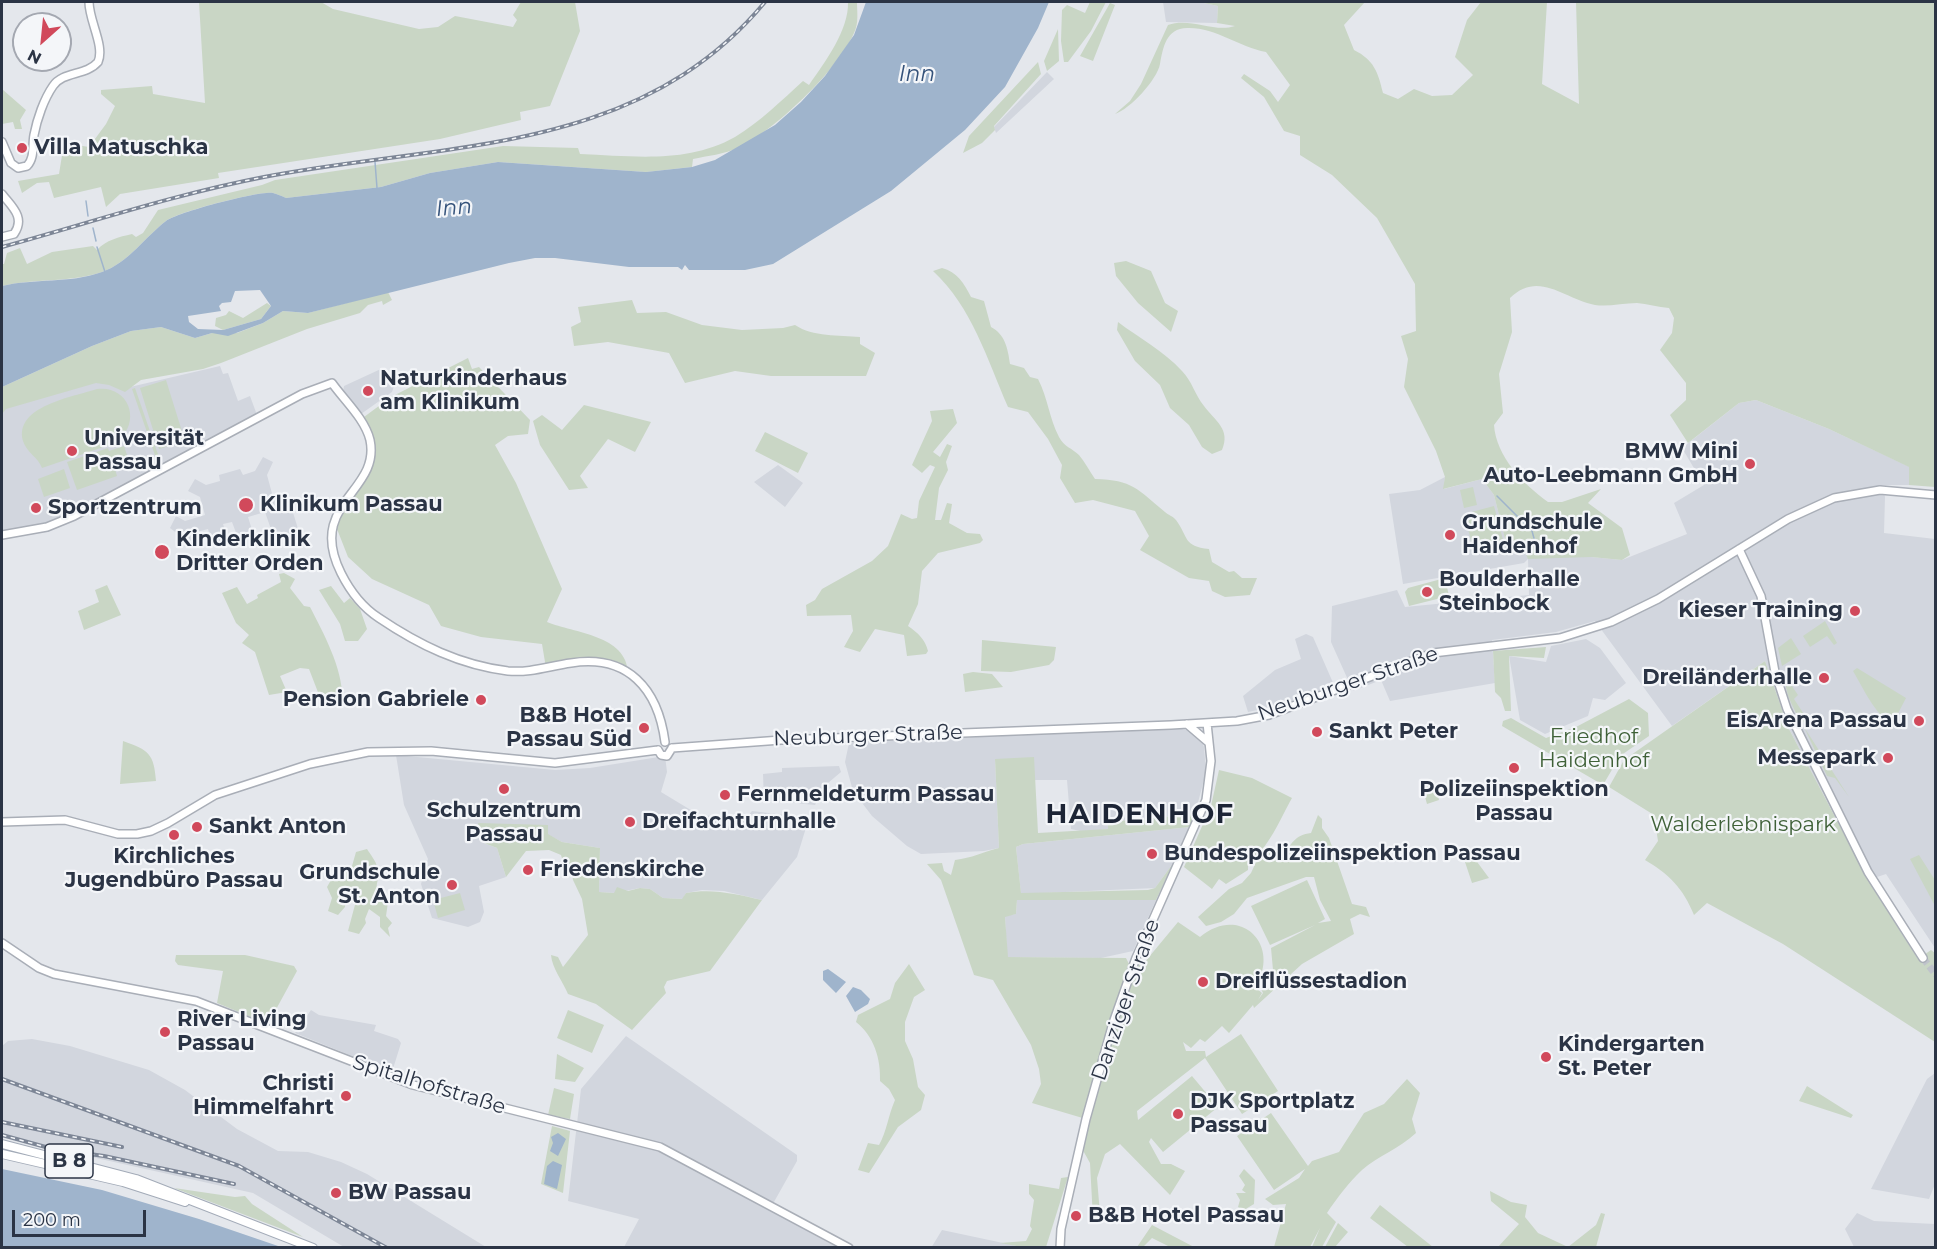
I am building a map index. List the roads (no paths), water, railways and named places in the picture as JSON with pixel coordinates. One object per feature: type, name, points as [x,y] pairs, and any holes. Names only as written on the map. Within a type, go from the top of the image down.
[{"type":"main road","name":"B 8","points":[[2,1144],[136,1179],[241,1218],[313,1248]]},
{"type":"main road","name":"B 8","points":[[2,1154],[123,1182],[241,1218]]},
{"type":"main road","name":"B 8","points":[[123,1182],[136,1179]]},
{"type":"street","points":[[2,142],[11,163],[18,168],[27,166],[32,160],[36,126],[53,85],[65,77],[87,71],[98,62],[100,47],[90,16],[89,2]]},
{"type":"street","points":[[2,194],[16,212],[19,222],[16,232],[2,237]]},
{"type":"street","points":[[2,535],[46,526],[74,516],[302,394],[332,383],[360,420],[370,440],[369,459],[365,473],[338,512],[332,533],[335,558],[340,571],[360,602],[396,629],[441,654],[463,662],[522,672],[591,661],[621,669],[635,678],[655,700],[665,742],[672,748],[667,756],[661,755],[658,750]]},
{"type":"street","name":"Neuburger Straße","points":[[672,748],[781,740],[1237,721],[1293,708],[1383,670],[1433,653],[1560,638],[1602,625],[1658,598],[1814,505],[1848,494],[1880,490],[1935,495]]},
{"type":"street","points":[[1739,549],[1761,596],[1775,672],[1787,709],[1868,872],[1923,958]]},
{"type":"street","name":"Danziger Straße","points":[[1059,1248],[1061,1229],[1084,1128],[1113,1023],[1143,942],[1206,800],[1210,776],[1207,723]]},
{"type":"street","points":[[1187,724],[1208,742]]},
{"type":"street","points":[[658,750],[661,743],[665,742]]},
{"type":"street","points":[[2,822],[65,820],[118,834],[144,833],[168,823],[214,795],[310,764],[368,752],[431,752],[555,763],[658,750]]},
{"type":"street","name":"Spitalhofstraße","points":[[2,943],[39,968],[54,974],[196,1001],[413,1085],[660,1147],[849,1248]]},
{"type":"water","name":"Inn","points":[[866,2],[1049,2],[1038,28],[1005,87],[965,130],[891,191],[773,264],[745,270],[689,270],[685,265],[682,270],[678,267],[629,267],[555,258],[535,258],[308,313],[283,311],[263,323],[228,336],[212,333],[195,338],[161,327],[131,331],[2,387],[2,286],[64,280],[102,272],[128,256],[166,221],[202,208],[252,195],[273,193],[286,198],[381,187],[430,173],[498,162],[646,172],[692,167],[715,160],[775,125],[825,76],[854,35]],"holes":[[[260,290],[271,306],[261,319],[223,330],[198,329],[189,322],[188,316],[221,311],[219,306],[222,303],[231,302],[235,291]]]},
{"type":"water","points":[[828,969],[846,982],[836,993],[823,980],[823,971]]},
{"type":"water","points":[[853,987],[861,990],[870,999],[868,1004],[855,1012],[846,996]]},
{"type":"water","points":[[558,1133],[566,1139],[558,1156],[550,1151],[553,1143],[551,1137]]},
{"type":"water","points":[[553,1161],[562,1165],[557,1189],[544,1184],[547,1166]]},
{"type":"water","points":[[2,1169],[102,1190],[281,1247],[2,1247]]},
{"type":"waterway","points":[[375,162],[377,188]]},
{"type":"waterway","points":[[86,201],[88,216]]},
{"type":"waterway","points":[[93,228],[96,241]]},
{"type":"waterway","points":[[97,247],[105,272]]},
{"type":"waterway","points":[[1497,496],[1532,531],[1538,553]]},
{"type":"tunnel","points":[[1923,958],[1936,975]]},
{"type":"railway","points":[[2,247],[165,200],[231,184],[332,166],[468,147],[534,134],[598,116],[658,89],[714,52],[765,2]]},
{"type":"railway","points":[[2,1079],[239,1166],[387,1248]]},
{"type":"railway","points":[[2,1122],[122,1147]]},
{"type":"railway","points":[[2,1135],[53,1149],[104,1156],[234,1184]]},
{"type":"place","name":"Villa Matuschka","points":[[22,148]]},
{"type":"place","name":"Naturkinderhaus am Klinikum","points":[[368,391]]},
{"type":"place","name":"Universität Passau","points":[[72,451]]},
{"type":"place","name":"BMW Mini Auto-Leebmann GmbH","points":[[1750,464]]},
{"type":"place","name":"Klinikum Passau","points":[[246,505]]},
{"type":"place","name":"Sportzentrum","points":[[36,508]]},
{"type":"place","name":"Grundschule Haidenhof","points":[[1450,535]]},
{"type":"place","name":"Kinderklinik Dritter Orden","points":[[162,552]]},
{"type":"place","name":"Boulderhalle Steinbock","points":[[1427,592]]},
{"type":"place","name":"Kieser Training","points":[[1855,611]]},
{"type":"place","name":"Dreiländerhalle","points":[[1824,678]]},
{"type":"place","name":"Pension Gabriele","points":[[481,700]]},
{"type":"place","name":"EisArena Passau","points":[[1919,721]]},
{"type":"place","name":"B&B Hotel Passau Süd","points":[[644,728]]},
{"type":"place","name":"Sankt Peter","points":[[1317,732]]},
{"type":"place","name":"Messepark","points":[[1888,758]]},
{"type":"place","name":"Polizeiinspektion Passau","points":[[1514,768]]},
{"type":"place","name":"Schulzentrum Passau","points":[[504,789]]},
{"type":"place","name":"Fernmeldeturm Passau","points":[[725,795]]},
{"type":"place","name":"Dreifachturnhalle","points":[[630,822]]},
{"type":"place","name":"Sankt Anton","points":[[197,827]]},
{"type":"place","name":"Kirchliches Jugendbüro Passau","points":[[174,835]]},
{"type":"place","name":"Bundespolizeiinspektion Passau","points":[[1152,854]]},
{"type":"place","name":"Friedenskirche","points":[[528,870]]},
{"type":"place","name":"Grundschule St. Anton","points":[[452,885]]},
{"type":"place","name":"Dreiflüssestadion","points":[[1203,982]]},
{"type":"place","name":"River Living Passau","points":[[165,1032]]},
{"type":"place","name":"Kindergarten St. Peter","points":[[1546,1057]]},
{"type":"place","name":"Christi Himmelfahrt","points":[[346,1096]]},
{"type":"place","name":"DJK Sportplatz Passau","points":[[1178,1114]]},
{"type":"place","name":"BW Passau","points":[[336,1193]]},
{"type":"place","name":"B&B Hotel Passau","points":[[1076,1216]]},
{"type":"district","name":"HAIDENHOF","points":[[1140,815]]},
{"type":"park label","name":"Friedhof Haidenhof","points":[[1594,749]]},
{"type":"park label","name":"Walderlebnispark","points":[[1743,825]]}]
